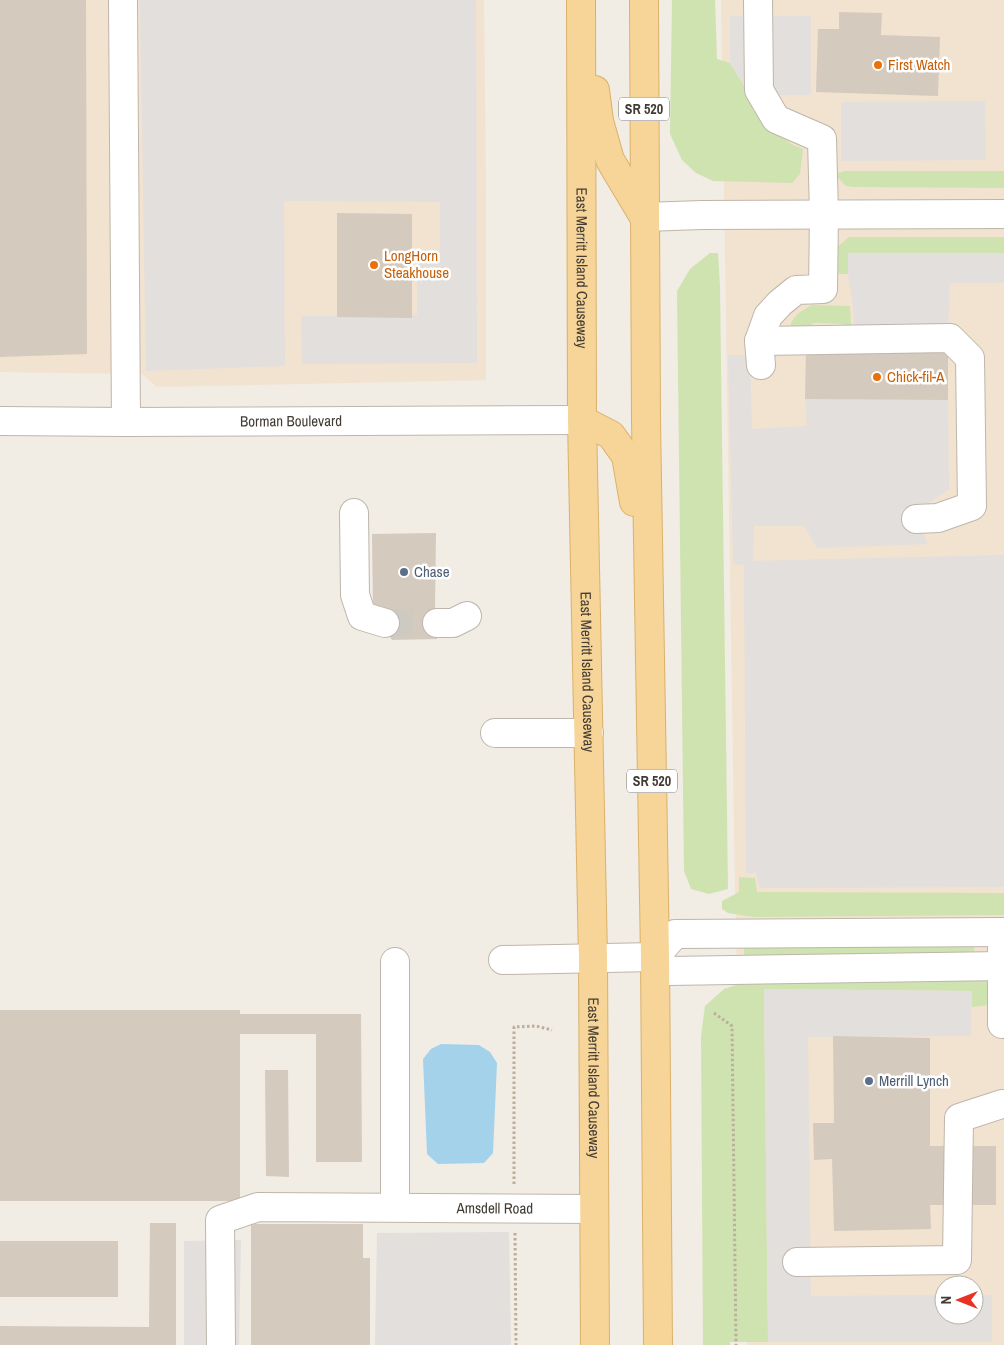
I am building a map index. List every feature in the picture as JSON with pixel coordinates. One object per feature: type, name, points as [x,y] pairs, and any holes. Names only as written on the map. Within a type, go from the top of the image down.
[{"type":"main road","points":[[583,0],[599,121],[610,160],[644,217]]},
{"type":"main road","name":"East Merritt Island Causeway","points":[[583,0],[582,420],[593,958],[595,1345]]},
{"type":"main road","name":"SR 520","points":[[644,0],[644,217],[655,957],[658,1345]]},
{"type":"main road","points":[[582,420],[611,435],[626,456],[648,580]]},
{"type":"street","points":[[123,0],[126,422]]},
{"type":"street","points":[[758,0],[759,90],[776,119],[822,139],[824,214],[823,289],[796,290],[780,303],[768,316],[760,353],[950,338],[970,358],[972,506],[938,518],[916,519]]},
{"type":"street","points":[[644,217],[702,215],[1004,214]]},
{"type":"street","name":"Borman Boulevard","points":[[0,421],[582,420]]},
{"type":"street","points":[[354,513],[355,595],[362,616],[385,623]]},
{"type":"street","points":[[437,623],[453,623],[468,616]]},
{"type":"street","points":[[495,733],[589,733]]},
{"type":"street","points":[[655,957],[675,934],[1003,932],[1002,1024]]},
{"type":"street","points":[[503,960],[655,957],[669,971],[1003,966]]},
{"type":"street","points":[[395,962],[395,1207]]},
{"type":"street","points":[[797,1262],[957,1260],[959,1118],[1002,1104]]},
{"type":"street","name":"Amsdell Road","points":[[221,1345],[220,1220],[258,1207],[594,1209]]},
{"type":"path","points":[[714,1013],[732,1026],[736,1345]]},
{"type":"path","points":[[516,1345],[514,1027],[536,1026],[552,1030]]},
{"type":"shaded area","points":[[0,0],[484,0],[486,380],[157,387],[142,374],[0,372]]},
{"type":"shaded area","points":[[140,0],[476,0],[477,363],[302,364],[301,316],[417,315],[417,254],[440,254],[440,202],[284,201],[285,366],[146,371]]},
{"type":"shaded area","points":[[721,0],[1004,0],[1004,1345],[747,1345],[735,889]]},
{"type":"shaded area","points":[[730,16],[811,16],[811,95],[750,95],[730,63]]},
{"type":"shaded area","points":[[985,101],[986,160],[841,161],[841,102]]},
{"type":"shaded area","points":[[848,253],[1004,253],[1004,283],[950,283],[948,325],[854,325],[848,274]]},
{"type":"shaded area","points":[[728,355],[750,355],[752,429],[807,426],[805,399],[948,400],[949,489],[922,508],[923,533],[928,544],[817,548],[804,526],[754,526],[753,561],[1004,555],[1004,887],[760,888],[756,873],[746,873],[744,565],[733,564]]},
{"type":"shaded area","points":[[764,989],[972,991],[971,1036],[808,1037],[811,1296],[934,1295],[934,1325],[984,1325],[984,1295],[992,1295],[992,1342],[768,1342]]},
{"type":"shaded area","points":[[509,1232],[511,1345],[375,1345],[377,1233]]},
{"type":"shaded area","points":[[241,1240],[239,1345],[184,1345],[184,1241]]},
{"type":"green space","points":[[672,0],[715,0],[717,59],[730,63],[750,95],[753,110],[769,128],[793,145],[803,149],[800,174],[792,183],[713,181],[696,173],[682,160],[670,134]]},
{"type":"green space","points":[[845,171],[1004,171],[1004,188],[853,187],[846,186],[838,178],[838,173]]},
{"type":"green space","points":[[849,237],[1004,237],[1004,253],[848,253],[848,274],[839,274],[836,267],[836,248]]},
{"type":"green space","points":[[710,253],[718,253],[720,286],[728,889],[709,894],[691,889],[684,871],[677,291],[690,269]]},
{"type":"green space","points":[[812,305],[850,306],[851,326],[844,333],[843,324],[814,323],[803,330],[790,330],[794,318]]},
{"type":"green space","points":[[739,877],[755,878],[757,892],[1004,893],[1004,915],[754,917],[728,913],[722,909],[722,901],[739,892]]},
{"type":"green space","points":[[974,942],[974,954],[744,956],[744,944]]},
{"type":"green space","points":[[983,979],[994,988],[990,1005],[972,1007],[972,991],[764,989],[768,1342],[730,1342],[730,1345],[703,1345],[701,1036],[705,1006],[724,989],[747,981]]},
{"type":"water","points":[[441,1044],[479,1045],[490,1052],[497,1063],[493,1153],[484,1163],[438,1164],[427,1154],[423,1059],[431,1049]]},
{"type":"building","points":[[0,0],[86,0],[87,354],[0,357]]},
{"type":"building","name":"First Watch","points":[[839,12],[882,13],[881,35],[940,37],[938,96],[816,92],[818,29],[839,29]]},
{"type":"building","name":"LongHorn Steakhouse","points":[[337,213],[412,214],[412,318],[337,317]]},
{"type":"building","name":"Chick-fil-A","points":[[948,344],[948,400],[805,399],[806,349]]},
{"type":"building","name":"Chase","points":[[436,533],[435,609],[437,639],[392,640],[373,610],[372,534]]},
{"type":"building","points":[[0,1010],[240,1010],[240,1014],[361,1014],[362,1162],[316,1162],[316,1034],[240,1034],[240,1201],[0,1201]]},
{"type":"building","points":[[833,1036],[930,1038],[930,1146],[996,1146],[996,1205],[930,1205],[931,1229],[834,1231],[832,1159],[814,1160],[813,1123],[834,1123]]},
{"type":"building","points":[[265,1070],[288,1070],[289,1177],[266,1176]]},
{"type":"building","points":[[150,1223],[176,1223],[176,1345],[0,1345],[0,1326],[149,1327]]},
{"type":"building","points":[[251,1224],[363,1224],[363,1258],[370,1258],[370,1345],[251,1345]]},
{"type":"building","points":[[0,1241],[118,1241],[118,1297],[0,1297]]},
{"type":"tunnel","points":[[385,623],[437,623]]},
{"type":"place","name":"First Watch","points":[[878,65]]},
{"type":"place","name":"LongHorn Steakhouse","points":[[374,265]]},
{"type":"place","name":"Chick-fil-A","points":[[877,377]]},
{"type":"place","name":"Chase","points":[[404,572]]},
{"type":"place","name":"Merrill Lynch","points":[[869,1081]]}]
